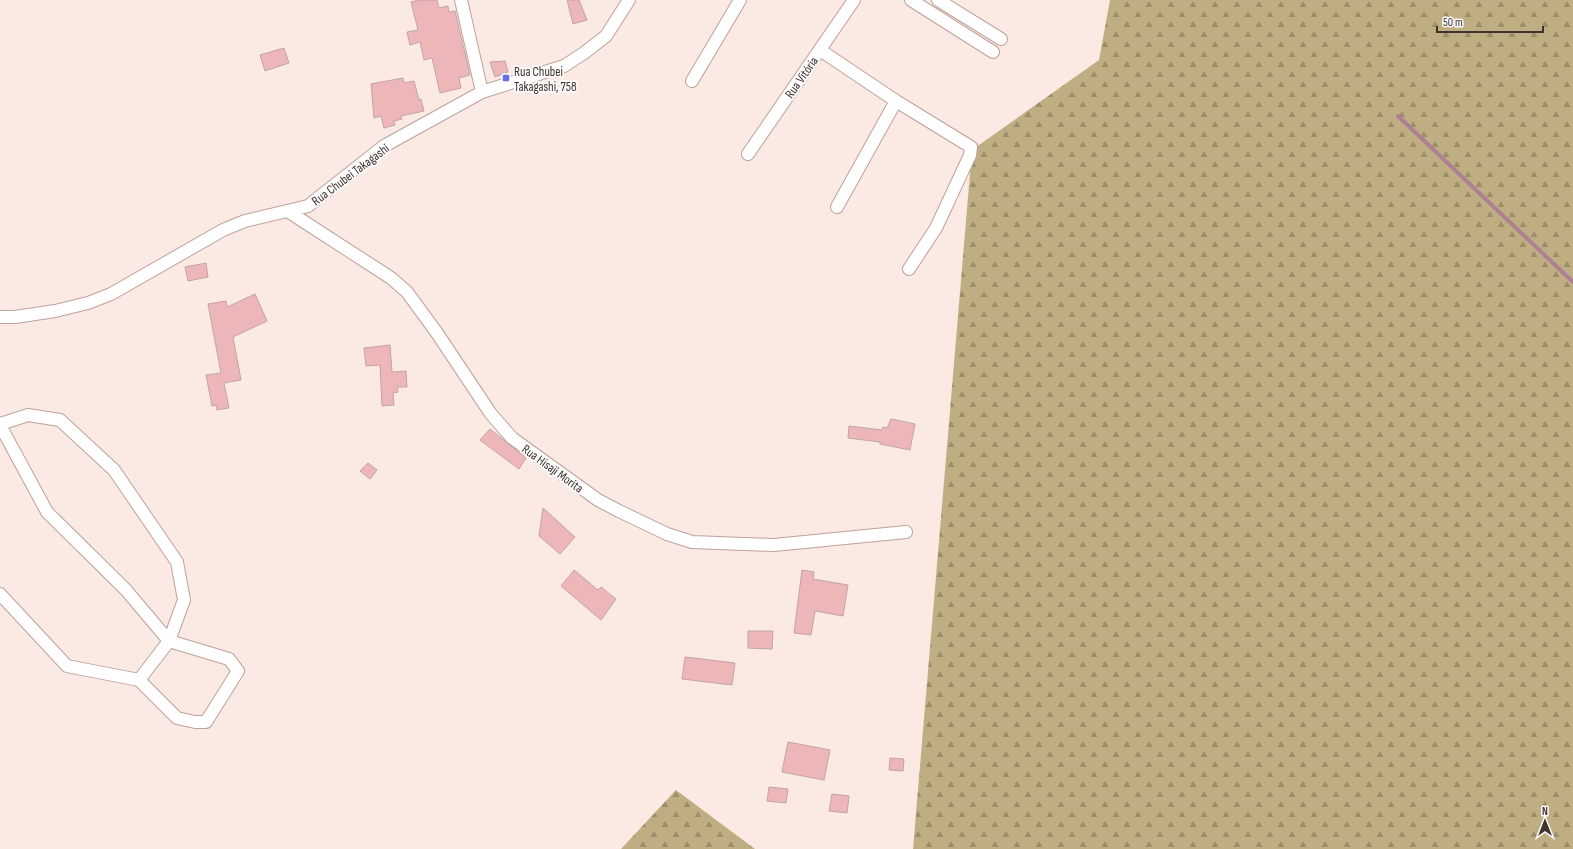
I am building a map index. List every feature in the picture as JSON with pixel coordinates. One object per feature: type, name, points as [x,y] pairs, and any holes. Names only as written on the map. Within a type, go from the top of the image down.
[{"type":"street","points":[[461,0],[482,92]]},
{"type":"street","name":"Rua Chubei Takagashi","points":[[0,317],[15,317],[49,312],[88,303],[111,294],[223,230],[245,221],[289,212],[308,206],[384,146],[482,92],[564,66],[606,36],[629,0]]},
{"type":"street","points":[[692,81],[740,0]]},
{"type":"street","name":"Rua Vitória","points":[[748,154],[854,0]]},
{"type":"street","points":[[911,0],[993,52]]},
{"type":"street","points":[[938,0],[1001,40]]},
{"type":"street","points":[[820,50],[896,101],[971,147],[971,152],[936,228],[909,269]]},
{"type":"street","points":[[837,207],[896,101]]},
{"type":"street","name":"Rua Hisaji Morita","points":[[289,212],[391,278],[407,292],[437,333],[491,414],[512,438],[598,500],[619,511],[667,534],[692,542],[774,545],[906,532]]},
{"type":"street","points":[[0,594],[67,666],[139,680],[177,718],[195,722],[206,722],[238,671],[229,660],[169,642],[126,590],[48,512],[0,425],[28,416],[60,420],[114,470],[177,562],[184,600],[169,642],[139,680]]},
{"type":"green space","points":[[1110,0],[1573,0],[1573,849],[913,849],[972,150],[1099,60]]},
{"type":"green space","points":[[676,790],[755,849],[621,849]]},
{"type":"building","points":[[419,0],[437,0],[439,8],[448,6],[449,12],[455,11],[470,75],[459,78],[461,88],[440,93],[432,58],[424,60],[420,42],[410,45],[407,32],[418,30],[411,2]]},
{"type":"building","points":[[567,0],[579,0],[587,20],[573,24]]},
{"type":"building","points":[[284,48],[289,63],[265,71],[260,55]]},
{"type":"building","points":[[505,61],[508,72],[495,77],[490,62]]},
{"type":"building","points":[[403,78],[404,83],[414,81],[419,100],[421,99],[424,111],[401,116],[402,119],[394,121],[395,125],[384,128],[381,116],[374,118],[371,84]]},
{"type":"building","points":[[206,263],[208,277],[188,281],[185,267]]},
{"type":"building","points":[[255,294],[267,321],[233,337],[241,380],[224,383],[229,408],[217,410],[216,405],[212,406],[206,375],[221,373],[208,304],[226,301],[227,307]]},
{"type":"building","points":[[390,345],[392,372],[406,371],[407,387],[397,387],[398,392],[393,393],[394,405],[382,406],[380,365],[366,366],[364,348]]},
{"type":"building","points":[[891,419],[915,424],[910,450],[880,444],[880,442],[848,438],[849,426],[882,430],[883,427],[887,428]]},
{"type":"building","points":[[490,429],[526,458],[519,469],[480,440]]},
{"type":"building","points":[[368,463],[377,470],[370,479],[360,471]]},
{"type":"building","points":[[543,508],[575,537],[560,554],[539,536]]},
{"type":"building","points":[[574,570],[598,590],[601,587],[616,599],[601,620],[561,586]]},
{"type":"building","points":[[802,570],[814,572],[813,579],[848,585],[843,616],[815,611],[811,635],[794,633]]},
{"type":"building","points":[[748,631],[773,631],[772,649],[748,648]]},
{"type":"building","points":[[685,657],[735,663],[732,685],[682,679]]},
{"type":"building","points":[[788,742],[830,750],[824,780],[782,772]]},
{"type":"building","points":[[890,758],[904,759],[903,771],[889,770]]},
{"type":"building","points":[[769,787],[788,789],[786,803],[767,801]]},
{"type":"building","points":[[832,794],[849,796],[847,813],[829,811]]},
{"type":"waterway","points":[[1398,116],[1573,282]]},
{"type":"place","name":"Rua Chubei Takagashi, 758","points":[[506,78]]}]
